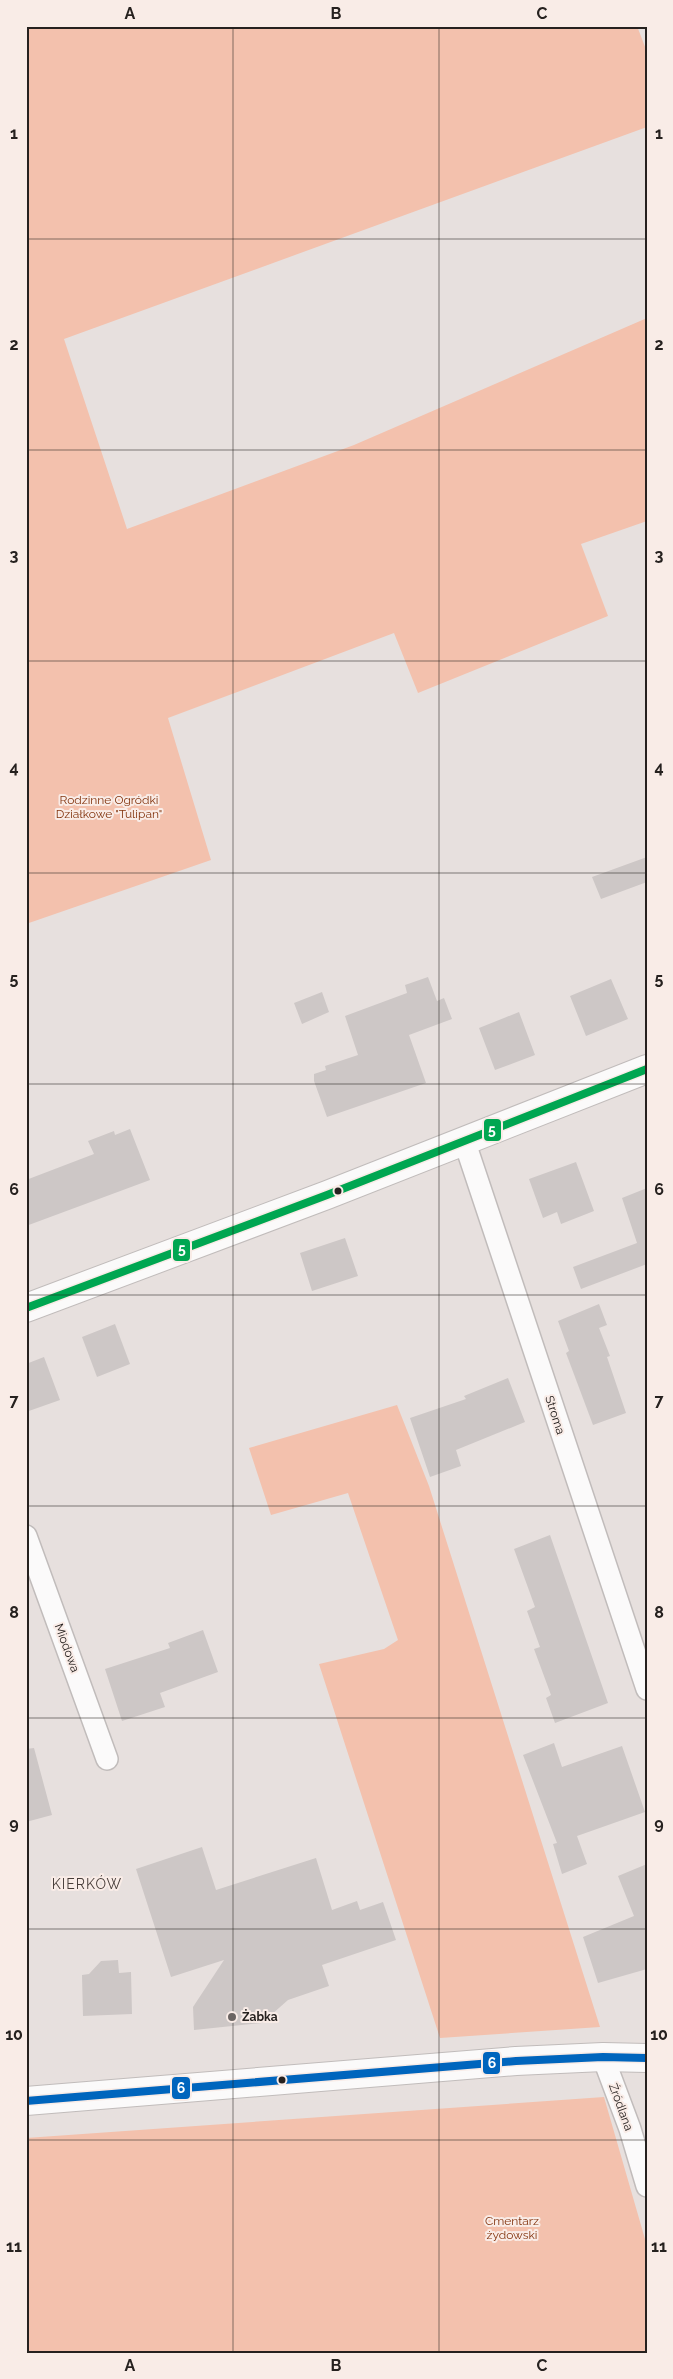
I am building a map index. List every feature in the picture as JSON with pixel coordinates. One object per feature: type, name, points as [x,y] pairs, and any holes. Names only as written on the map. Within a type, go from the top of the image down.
[{"type":"street","points":[[26,1308],[647,1070]]},
{"type":"street","name":"Stroma","points":[[464,1140],[647,1689]]},
{"type":"street","name":"Miodowa","points":[[26,1536],[107,1760]]},
{"type":"street","points":[[26,2101],[516,2061],[603,2057],[647,2058]]},
{"type":"street","name":"Źródlana","points":[[603,2057],[630,2129],[647,2186]]},
{"type":"green space","name":"Rodzinne Ogródki Działkowe \"Tulipan\"","points":[[26,26],[637,26],[647,52],[647,127],[64,339],[127,529],[354,445],[647,318],[647,521],[581,544],[608,616],[418,693],[394,633],[168,718],[211,860],[26,924]]},
{"type":"green space","points":[[397,1405],[429,1486],[600,2027],[440,2038],[319,1664],[384,1649],[398,1640],[348,1493],[271,1515],[249,1448]]},
{"type":"green space","name":"Cmentarz żydowski","points":[[604,2097],[647,2246],[647,2353],[26,2353],[26,2138]]},
{"type":"building","points":[[647,857],[647,882],[601,899],[592,877]]},
{"type":"building","points":[[428,977],[437,1001],[444,998],[452,1019],[409,1035],[426,1083],[327,1117],[314,1081],[314,1074],[326,1070],[325,1066],[358,1055],[345,1016],[407,993],[405,985]]},
{"type":"building","points":[[611,979],[628,1019],[586,1036],[570,996]]},
{"type":"building","points":[[322,992],[329,1012],[302,1024],[294,1003]]},
{"type":"building","points":[[519,1012],[535,1055],[495,1070],[479,1028]]},
{"type":"building","points":[[130,1129],[150,1180],[26,1226],[26,1180],[94,1154],[88,1141],[114,1131],[115,1135]]},
{"type":"building","points":[[576,1162],[594,1211],[561,1224],[557,1212],[543,1218],[529,1179]]},
{"type":"building","points":[[647,1188],[647,1264],[581,1289],[573,1267],[637,1243],[622,1198]]},
{"type":"building","points":[[345,1238],[358,1276],[312,1291],[300,1253]]},
{"type":"building","points":[[599,1304],[607,1325],[599,1328],[610,1356],[607,1357],[626,1413],[593,1425],[566,1353],[569,1351],[558,1321]]},
{"type":"building","points":[[115,1324],[130,1364],[97,1377],[82,1337]]},
{"type":"building","points":[[44,1357],[60,1400],[26,1412],[26,1364]]},
{"type":"building","points":[[508,1378],[525,1422],[456,1450],[461,1466],[430,1477],[410,1418],[466,1399],[464,1396]]},
{"type":"building","points":[[550,1535],[608,1703],[555,1723],[546,1698],[551,1695],[534,1649],[540,1647],[527,1611],[535,1607],[514,1549]]},
{"type":"building","points":[[203,1630],[218,1672],[160,1693],[165,1707],[122,1721],[105,1669],[170,1648],[168,1643]]},
{"type":"building","points":[[554,1743],[562,1767],[622,1746],[645,1812],[577,1836],[587,1864],[562,1874],[553,1844],[557,1843],[523,1755]]},
{"type":"building","points":[[34,1748],[52,1815],[26,1822],[26,1749]]},
{"type":"building","points":[[202,1847],[216,1890],[316,1858],[332,1910],[357,1901],[360,1910],[383,1902],[396,1940],[322,1965],[329,1986],[288,2000],[262,2023],[194,2030],[193,2007],[224,1960],[171,1977],[136,1869]]},
{"type":"building","points":[[647,1864],[647,1969],[598,1983],[583,1937],[634,1916],[618,1876]]},
{"type":"building","points":[[118,1960],[119,1973],[131,1972],[132,2014],[83,2016],[82,1975],[89,1974],[101,1961]]},
{"type":"transit line","name":"5","points":[[26,1308],[327,1195],[647,1069]]},
{"type":"transit line","name":"6","points":[[26,2101],[516,2061],[603,2057],[647,2058]]},
{"type":"place","name":"Żabka","points":[[232,2017]]},
{"type":"district","name":"KIERKÓW","points":[[87,1884]]}]
